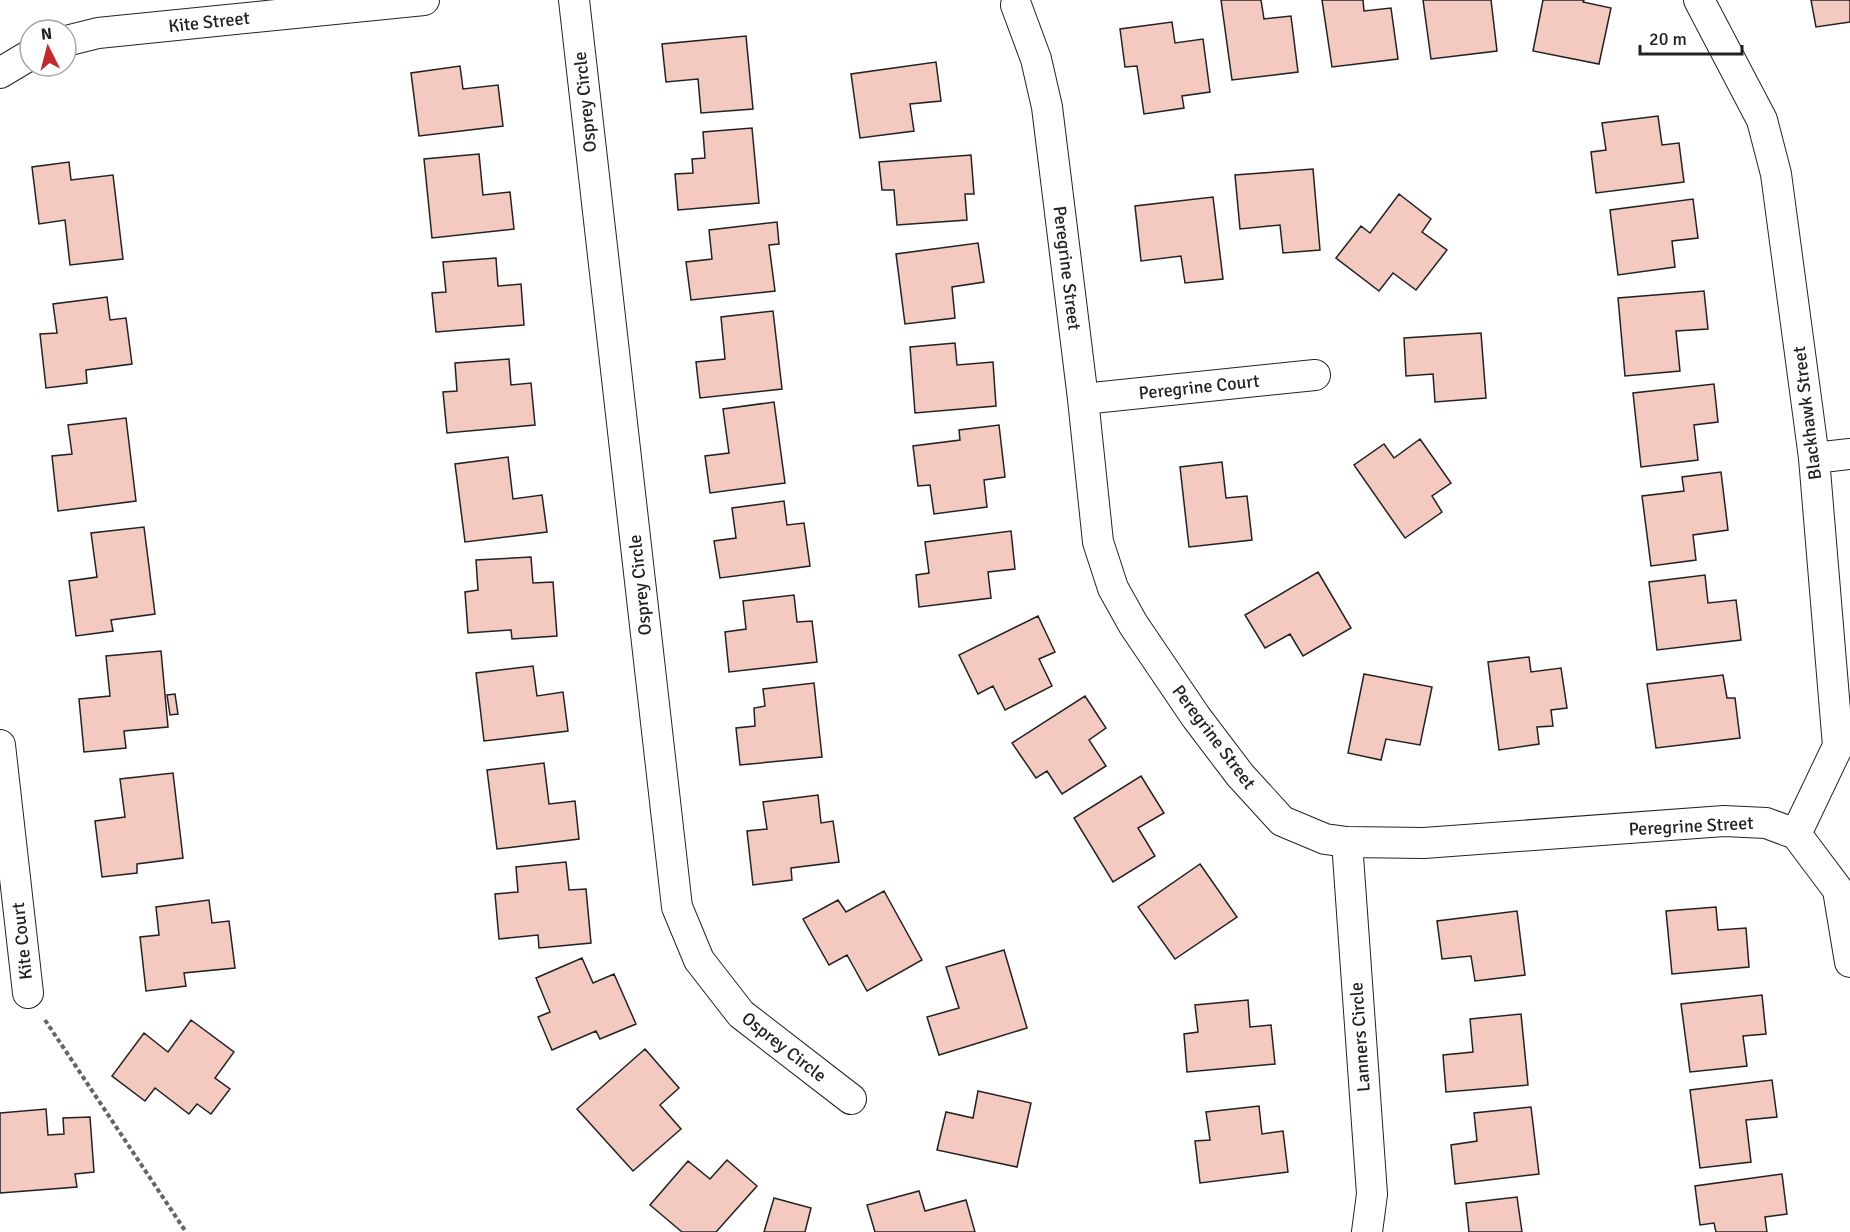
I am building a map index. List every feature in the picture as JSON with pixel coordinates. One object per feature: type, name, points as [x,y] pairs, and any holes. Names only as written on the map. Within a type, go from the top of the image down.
[{"type":"street","name":"Kite Street","points":[[78,38],[98,33],[424,0]]},
{"type":"street","name":"Osprey Circle","points":[[574,0],[677,907],[699,960],[741,1014],[851,1099]]},
{"type":"street","name":"Blackhawk Street","points":[[1699,0],[1762,120],[1776,174],[1814,458],[1838,746],[1797,834]]},
{"type":"street","name":"Peregrine Street","points":[[1015,2],[1036,59],[1047,107],[1098,542],[1113,588],[1132,624],[1196,717],[1234,767],[1282,821],[1325,839],[1347,842],[1424,843],[1724,821],[1766,823],[1797,834]]},
{"type":"street","points":[[0,73],[18,62]]},
{"type":"street","name":"Peregrine Court","points":[[1083,399],[1315,375]]},
{"type":"street","points":[[1814,458],[1850,454]]},
{"type":"street","name":"Kite Court","points":[[0,745],[28,993]]},
{"type":"street","points":[[1797,834],[1838,890],[1850,962]]},
{"type":"street","name":"Lanners Circle","points":[[1347,842],[1372,1194],[1367,1232]]},
{"type":"path","points":[[28,993],[186,1232]]},
{"type":"building","points":[[1221,0],[1261,0],[1264,19],[1291,16],[1298,72],[1232,80]]},
{"type":"building","points":[[1322,0],[1363,0],[1364,11],[1391,8],[1398,59],[1332,67]]},
{"type":"building","points":[[1423,0],[1491,0],[1497,51],[1431,59]]},
{"type":"building","points":[[1543,0],[1584,0],[1583,2],[1611,8],[1599,64],[1533,51]]},
{"type":"building","points":[[1811,0],[1850,0],[1850,22],[1816,27]]},
{"type":"building","points":[[1172,22],[1175,43],[1203,39],[1210,92],[1182,96],[1184,108],[1144,114],[1137,66],[1125,67],[1120,29]]},
{"type":"building","points":[[746,36],[753,109],[701,113],[698,79],[666,82],[662,44]]},
{"type":"building","points":[[936,62],[941,101],[910,104],[914,131],[860,138],[851,74]]},
{"type":"building","points":[[460,66],[463,89],[498,85],[503,126],[419,136],[411,73]]},
{"type":"building","points":[[1658,116],[1662,145],[1679,143],[1684,182],[1596,193],[1591,152],[1606,150],[1602,123]]},
{"type":"building","points":[[752,128],[759,203],[678,210],[675,174],[693,173],[692,159],[705,158],[703,132]]},
{"type":"building","points":[[479,154],[483,195],[510,192],[514,229],[432,238],[424,159]]},
{"type":"building","points":[[971,155],[974,194],[965,194],[967,220],[897,225],[894,190],[882,190],[879,162]]},
{"type":"building","points":[[69,162],[71,180],[113,175],[123,259],[70,265],[65,220],[39,224],[32,167]]},
{"type":"building","points":[[1313,169],[1320,250],[1283,253],[1280,225],[1240,229],[1235,175]]},
{"type":"building","points":[[1399,194],[1431,219],[1422,232],[1447,250],[1416,290],[1393,273],[1379,291],[1336,258],[1361,226],[1370,233]]},
{"type":"building","points":[[1213,197],[1223,279],[1185,283],[1181,256],[1141,261],[1135,206]]},
{"type":"building","points":[[1693,199],[1698,238],[1672,241],[1675,267],[1618,275],[1610,210]]},
{"type":"building","points":[[777,222],[779,244],[769,245],[775,291],[691,300],[686,262],[712,259],[709,230]]},
{"type":"building","points":[[978,243],[984,282],[952,287],[955,318],[905,324],[896,254]]},
{"type":"building","points":[[496,258],[498,286],[521,284],[524,325],[436,332],[432,293],[446,292],[443,262]]},
{"type":"building","points":[[1704,291],[1708,329],[1676,331],[1680,371],[1625,376],[1618,298]]},
{"type":"building","points":[[107,297],[110,320],[126,318],[132,364],[86,370],[87,383],[46,388],[40,334],[57,333],[53,304]]},
{"type":"building","points":[[773,311],[782,389],[700,398],[696,362],[725,359],[721,317]]},
{"type":"building","points":[[1481,333],[1486,398],[1435,402],[1433,374],[1406,376],[1404,338]]},
{"type":"building","points":[[955,343],[957,365],[993,362],[996,406],[915,413],[910,347]]},
{"type":"building","points":[[509,359],[511,385],[531,383],[535,425],[447,433],[443,392],[457,391],[455,363]]},
{"type":"building","points":[[1714,384],[1718,422],[1694,425],[1698,460],[1641,467],[1633,393]]},
{"type":"building","points":[[774,402],[785,483],[710,493],[705,456],[729,453],[723,409]]},
{"type":"building","points":[[126,418],[136,501],[58,511],[52,456],[72,454],[68,425]]},
{"type":"building","points":[[999,425],[1005,477],[984,480],[987,507],[934,514],[930,485],[918,486],[913,446],[960,440],[959,430]]},
{"type":"building","points":[[1420,439],[1451,483],[1432,496],[1442,512],[1405,538],[1354,465],[1384,444],[1394,458]]},
{"type":"building","points":[[508,457],[513,499],[542,495],[547,532],[465,542],[455,464]]},
{"type":"building","points":[[1222,462],[1226,498],[1247,496],[1252,540],[1189,547],[1180,467]]},
{"type":"building","points":[[1721,472],[1728,530],[1693,535],[1696,560],[1651,566],[1642,496],[1684,491],[1682,477]]},
{"type":"building","points":[[784,501],[787,525],[804,523],[810,566],[720,578],[714,541],[736,538],[732,508]]},
{"type":"building","points":[[144,527],[155,614],[111,620],[113,631],[76,636],[69,581],[97,577],[91,533]]},
{"type":"building","points":[[1011,531],[1015,569],[988,572],[991,598],[919,607],[916,575],[929,573],[925,542]]},
{"type":"building","points":[[531,557],[533,583],[553,582],[557,636],[512,639],[511,630],[468,633],[465,592],[478,590],[476,560]]},
{"type":"building","points":[[1318,572],[1351,628],[1303,656],[1290,634],[1265,648],[1245,615]]},
{"type":"building","points":[[1705,575],[1708,603],[1736,600],[1741,640],[1657,650],[1649,582]]},
{"type":"building","points":[[794,595],[797,622],[812,621],[817,662],[729,672],[725,632],[746,629],[743,601]]},
{"type":"building","points":[[1038,616],[1055,652],[1039,659],[1052,686],[1005,710],[993,686],[978,694],[959,655]]},
{"type":"building","points":[[161,651],[168,727],[124,731],[126,748],[84,752],[79,699],[110,696],[106,656]]},
{"type":"building","points":[[1529,657],[1531,672],[1561,668],[1567,708],[1551,710],[1553,726],[1537,727],[1539,744],[1499,750],[1488,662]]},
{"type":"building","points":[[533,666],[537,696],[563,692],[568,731],[484,741],[476,673]]},
{"type":"building","points":[[1364,674],[1432,687],[1420,745],[1386,739],[1381,760],[1348,753]]},
{"type":"building","points":[[1723,675],[1727,698],[1735,698],[1740,738],[1656,748],[1647,684]]},
{"type":"building","points":[[814,683],[822,757],[740,765],[736,728],[755,726],[754,708],[765,706],[763,689]]},
{"type":"building","points":[[175,694],[178,714],[170,715],[167,695]]},
{"type":"building","points":[[1085,696],[1106,728],[1089,740],[1106,766],[1062,794],[1047,771],[1036,778],[1012,743]]},
{"type":"building","points":[[544,763],[549,804],[575,801],[579,839],[497,849],[487,770]]},
{"type":"building","points":[[173,773],[183,858],[137,864],[137,873],[102,877],[95,821],[125,817],[120,779]]},
{"type":"building","points":[[1141,776],[1164,813],[1138,828],[1155,856],[1113,882],[1074,818]]},
{"type":"building","points":[[818,795],[821,823],[833,821],[839,862],[791,868],[792,880],[753,885],[747,831],[767,829],[763,802]]},
{"type":"building","points":[[566,862],[569,890],[586,889],[591,943],[539,948],[538,935],[499,939],[495,894],[518,892],[516,867]]},
{"type":"building","points":[[1200,864],[1237,917],[1175,959],[1138,907]]},
{"type":"building","points":[[884,891],[922,960],[867,991],[847,955],[829,965],[803,919],[838,900],[846,912]]},
{"type":"building","points":[[209,900],[212,923],[229,921],[235,968],[184,973],[186,986],[146,991],[140,937],[159,935],[156,907]]},
{"type":"building","points":[[1716,907],[1718,930],[1746,928],[1749,967],[1672,974],[1666,911]]},
{"type":"building","points":[[1517,911],[1525,975],[1475,981],[1471,956],[1442,959],[1437,921]]},
{"type":"building","points":[[1004,950],[1027,1028],[939,1055],[927,1017],[959,1008],[946,967]]},
{"type":"building","points":[[582,958],[593,983],[614,974],[636,1024],[600,1039],[596,1031],[552,1050],[538,1017],[550,1012],[536,978]]},
{"type":"building","points":[[1762,995],[1766,1034],[1743,1036],[1747,1066],[1690,1072],[1681,1004]]},
{"type":"building","points":[[1248,1000],[1250,1027],[1271,1025],[1275,1064],[1187,1072],[1184,1034],[1198,1032],[1195,1005]]},
{"type":"building","points":[[1521,1014],[1528,1085],[1446,1092],[1443,1055],[1473,1052],[1470,1019]]},
{"type":"building","points":[[191,1020],[234,1052],[215,1078],[230,1089],[211,1114],[197,1104],[189,1114],[155,1088],[145,1101],[112,1076],[144,1033],[168,1052]]},
{"type":"building","points":[[645,1049],[679,1088],[660,1105],[681,1129],[633,1171],[577,1109]]},
{"type":"building","points":[[1772,1080],[1777,1117],[1746,1120],[1751,1162],[1700,1168],[1690,1090]]},
{"type":"building","points":[[978,1091],[1031,1103],[1017,1167],[937,1150],[946,1112],[973,1118]]},
{"type":"building","points":[[1259,1106],[1262,1134],[1283,1131],[1288,1172],[1200,1183],[1195,1141],[1210,1140],[1206,1112]]},
{"type":"building","points":[[1531,1107],[1539,1174],[1455,1184],[1451,1145],[1477,1141],[1474,1113]]},
{"type":"building","points":[[46,1109],[48,1135],[64,1134],[63,1118],[90,1117],[94,1172],[75,1174],[77,1187],[0,1193],[0,1113]]},
{"type":"building","points":[[727,1160],[757,1186],[716,1232],[682,1232],[650,1205],[688,1161],[710,1179]]},
{"type":"building","points":[[1782,1174],[1787,1214],[1765,1217],[1767,1232],[1716,1232],[1714,1223],[1700,1225],[1695,1186]]},
{"type":"building","points":[[919,1191],[925,1211],[966,1200],[975,1232],[875,1232],[867,1205]]},
{"type":"building","points":[[1517,1197],[1522,1232],[1469,1232],[1466,1203]]},
{"type":"building","points":[[774,1198],[811,1208],[805,1232],[764,1232]]}]
